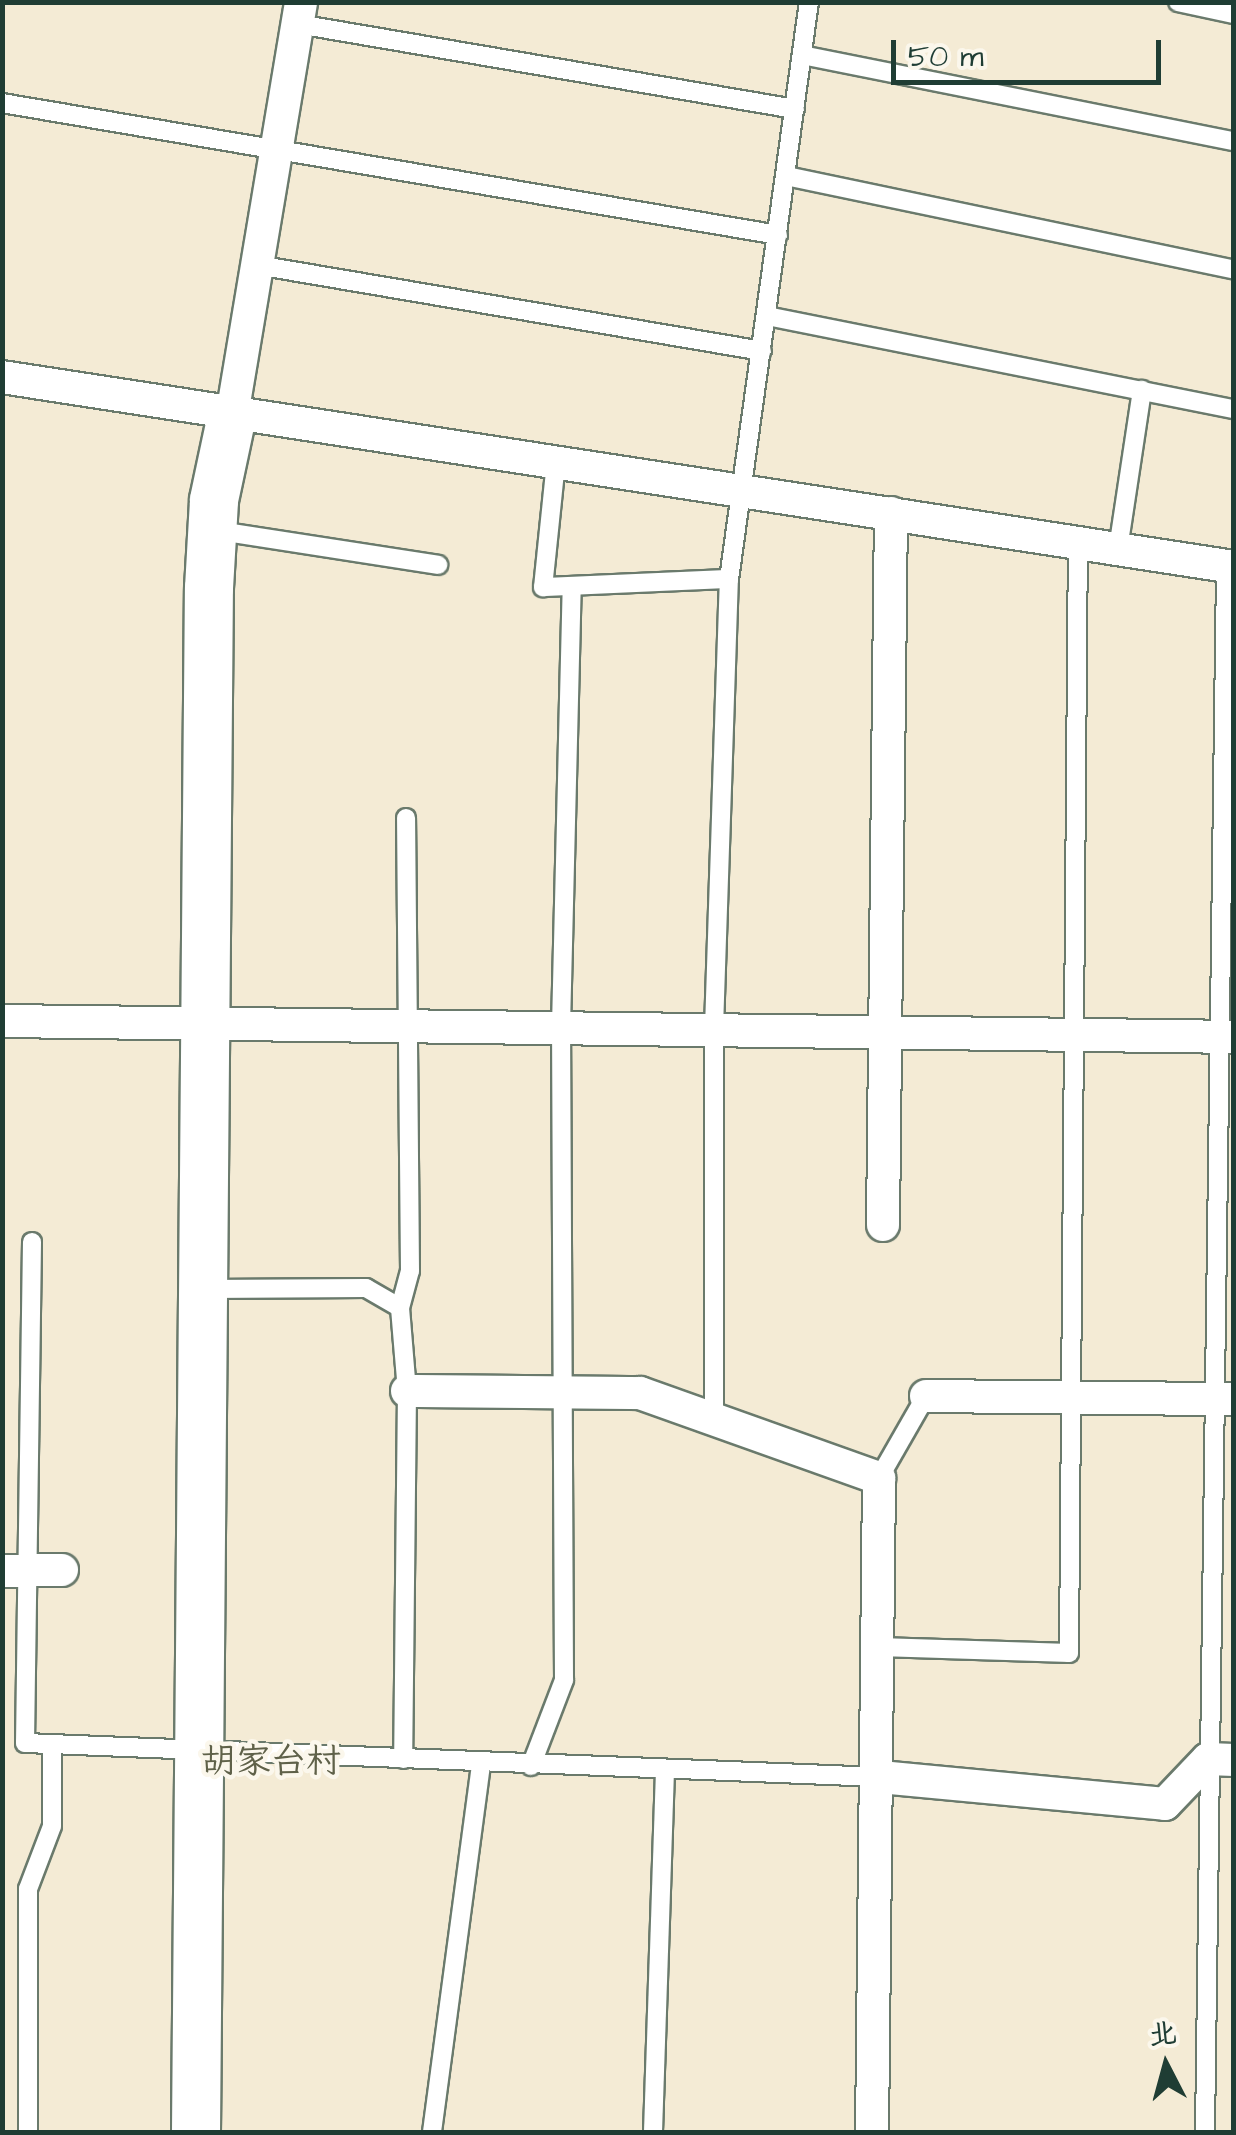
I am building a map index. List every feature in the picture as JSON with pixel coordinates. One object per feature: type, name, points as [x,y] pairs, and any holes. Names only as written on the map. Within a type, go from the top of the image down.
[{"type":"street","points":[[196,2132],[200,1289],[212,530],[300,13]]},
{"type":"street","points":[[2,376],[232,415],[743,489],[1230,566]]},
{"type":"street","points":[[882,1225],[891,513]]},
{"type":"street","points":[[2,1021],[204,1020],[1224,1036]]},
{"type":"street","points":[[407,1391],[640,1393],[879,1478],[880,1776],[872,2132]]},
{"type":"street","points":[[926,1396],[1222,1399]]},
{"type":"street","points":[[16,1571],[62,1570]]},
{"type":"street","points":[[880,1776],[1165,1804],[1220,1759]]},
{"type":"lane","points":[[714,1419],[714,1028],[729,578],[810,2]]},
{"type":"lane","points":[[1178,2],[1234,14]]},
{"type":"lane","points":[[300,13],[795,109]]},
{"type":"lane","points":[[802,55],[1234,141]]},
{"type":"lane","points":[[2,104],[778,235]]},
{"type":"lane","points":[[786,176],[1234,270]]},
{"type":"lane","points":[[257,266],[762,351]]},
{"type":"lane","points":[[767,316],[1234,409]]},
{"type":"lane","points":[[1118,548],[1142,390]]},
{"type":"lane","points":[[556,462],[543,587],[572,590],[729,578]]},
{"type":"lane","points":[[212,530],[438,565]]},
{"type":"lane","points":[[880,1647],[1069,1653],[1078,542]]},
{"type":"lane","points":[[1205,2132],[1220,1759],[1230,566]]},
{"type":"lane","points":[[531,1766],[564,1680],[561,1026],[572,590]]},
{"type":"lane","points":[[403,1759],[407,1391],[400,1308],[410,1271],[406,818]]},
{"type":"lane","points":[[32,1242],[16,1571],[24,1743],[531,1766],[880,1776]]},
{"type":"lane","points":[[200,1289],[366,1288],[400,1308]]},
{"type":"lane","points":[[879,1478],[926,1396]]},
{"type":"lane","points":[[28,2132],[28,1889],[52,1826],[52,1744]]},
{"type":"lane","points":[[432,2132],[481,1764]]},
{"type":"lane","points":[[653,2132],[665,1771]]},
{"type":"district","name":"胡家台村","points":[[271,1762]]}]
